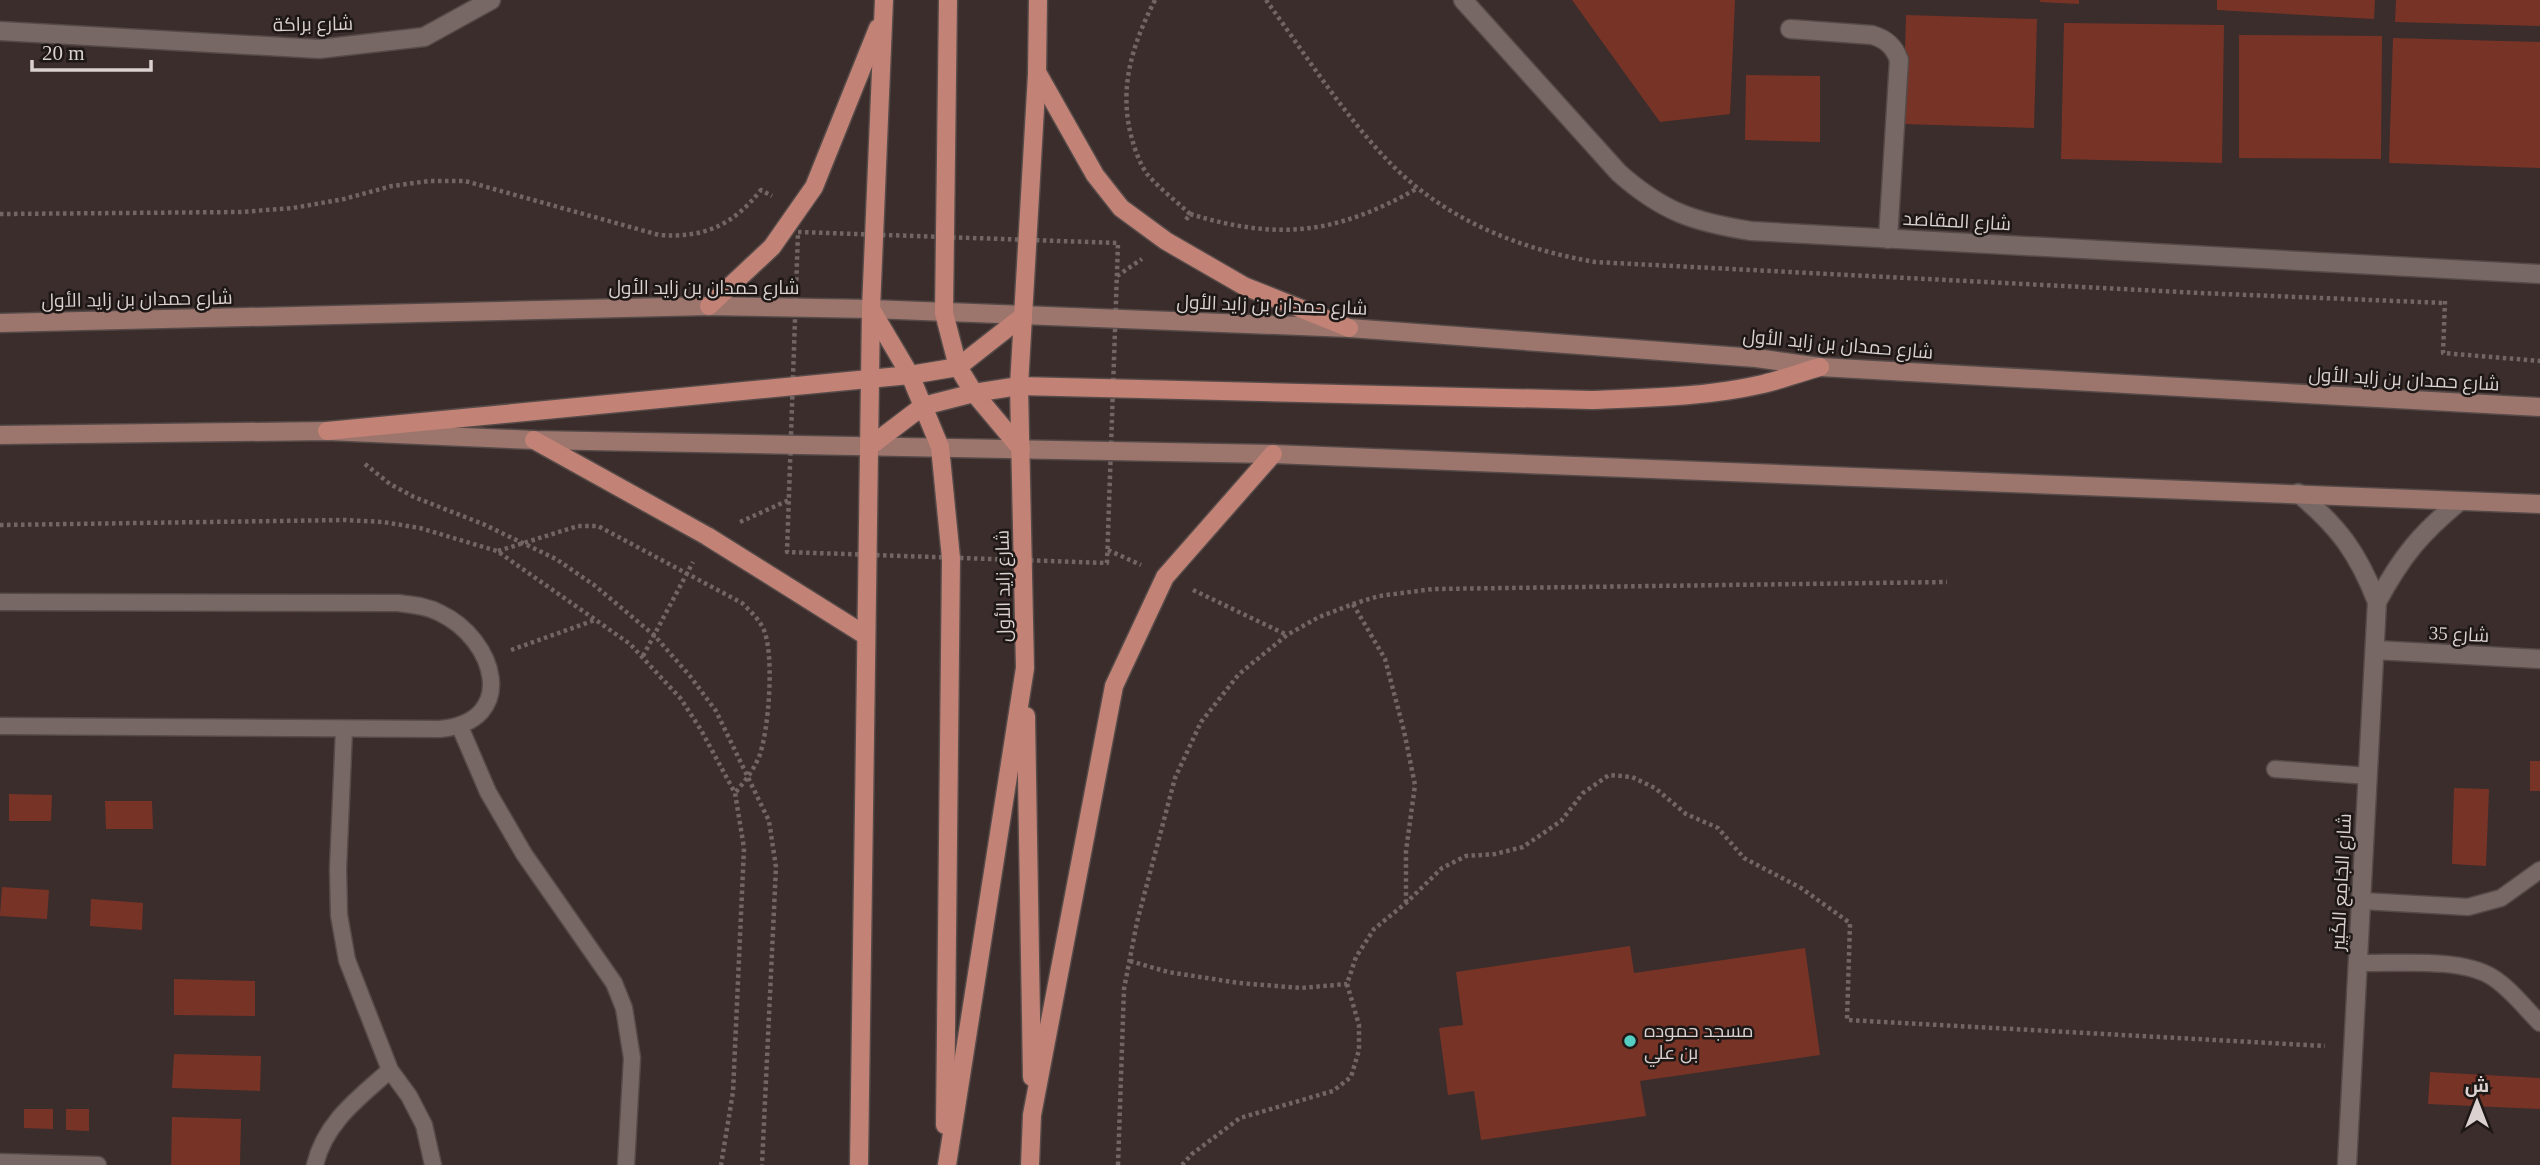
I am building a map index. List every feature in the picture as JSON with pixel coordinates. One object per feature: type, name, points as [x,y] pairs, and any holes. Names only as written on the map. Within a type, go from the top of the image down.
[{"type":"main road","points":[[948,0],[944,313],[958,367],[974,393],[1021,449]]},
{"type":"main road","name":"شارع زايد الأول","points":[[946,1165],[1025,668],[1019,386],[1037,74],[1038,0]]},
{"type":"main road","points":[[709,306],[772,247],[814,187],[883,8]]},
{"type":"main road","points":[[859,1165],[871,309],[883,8]]},
{"type":"main road","points":[[1037,74],[1095,175],[1121,208],[1166,241],[1244,286],[1349,328]]},
{"type":"main road","name":"شارع حمدان بن زايد الأول","points":[[0,323],[709,306],[871,309],[1349,328],[1756,358],[1821,367],[2540,407]]},
{"type":"main road","points":[[871,309],[910,374],[940,447],[951,558],[946,1165]]},
{"type":"main road","points":[[327,431],[870,379],[958,367],[1023,317]]},
{"type":"main road","points":[[869,447],[923,406],[974,393],[1019,386],[1637,399],[1707,393],[1764,384],[1821,367]]},
{"type":"main road","points":[[0,435],[327,431],[534,440],[1273,454],[2540,504]]},
{"type":"main road","points":[[534,440],[707,536],[865,635]]},
{"type":"main road","points":[[1032,1115],[1114,686],[1165,577],[1273,454]]},
{"type":"main road","points":[[1025,668],[1032,1115],[1030,1165]]},
{"type":"street","name":"شارع براكة","points":[[0,31],[319,49],[424,37],[491,0]]},
{"type":"street","name":"شارع المقاصد","points":[[1463,0],[1619,173],[1643,194],[1674,212],[1713,225],[1751,231],[2540,274]]},
{"type":"street","points":[[1790,29],[1872,35],[1882,38],[1896,51],[1899,60],[1888,239]]},
{"type":"street","name":"شارع الجَامِع الكَبِير","points":[[2298,493],[2324,515],[2346,541],[2365,570],[2377,602],[2347,1165]]},
{"type":"street","name":"شارع الجَامِع الكَبِير","points":[[2377,602],[2412,545],[2460,501]]},
{"type":"street","name":"شارع 35","points":[[2375,650],[2540,659]]},
{"type":"lane","points":[[0,602],[409,604],[442,614],[460,627],[482,650],[489,666],[491,683],[488,700],[475,719],[460,727],[344,730],[0,726]]},
{"type":"lane","points":[[460,727],[488,792],[524,854],[614,983],[625,1008],[632,1058],[626,1165]]},
{"type":"lane","points":[[344,730],[338,869],[339,915],[347,960],[390,1070],[409,1096],[424,1125],[433,1165]]},
{"type":"lane","points":[[2275,769],[2368,776]]},
{"type":"lane","points":[[2362,901],[2468,907],[2501,898],[2540,870]]},
{"type":"lane","points":[[2358,963],[2462,965],[2495,979],[2540,1023]]},
{"type":"lane","points":[[315,1165],[320,1144],[330,1126],[390,1070]]},
{"type":"lane","points":[[0,1162],[98,1165]]},
{"type":"path","points":[[1155,0],[1135,42],[1128,72],[1126,101],[1129,126],[1135,150],[1146,173],[1190,214],[1228,225],[1268,231],[1307,229],[1347,221],[1418,188]]},
{"type":"path","points":[[0,214],[241,212],[293,208],[344,199],[392,186],[465,180],[659,235],[697,234],[715,228],[748,206],[761,190],[799,209],[823,233]]},
{"type":"path","points":[[1117,276],[1166,241],[1190,214]]},
{"type":"path","points":[[2449,269],[2443,353],[2540,361]]},
{"type":"path","points":[[327,431],[390,484],[414,497],[484,524],[556,559],[594,584],[654,635],[716,711],[769,821],[776,867],[762,1165]]},
{"type":"path","points":[[497,551],[578,526],[598,526],[742,603],[755,616],[762,627],[770,653],[764,739],[749,776],[735,793]]},
{"type":"path","points":[[1108,550],[1287,635]]},
{"type":"path","points":[[1118,1165],[1124,989],[1137,922],[1175,778],[1201,722],[1240,674],[1287,635],[1319,617],[1353,604],[1379,596],[1433,589],[1947,582]]},
{"type":"path","points":[[1353,604],[1385,659],[1415,785],[1406,851],[1406,903]]},
{"type":"path","points":[[486,659],[596,620]]},
{"type":"path","points":[[1182,1165],[1192,1154],[1240,1118],[1333,1091],[1351,1077],[1359,1050],[1359,1025],[1347,984],[1356,957],[1374,929],[1442,868],[1466,856],[1495,855],[1523,847],[1562,821],[1583,793],[1609,775],[1632,777],[1655,788],[1686,814],[1718,828],[1744,858],[1801,887],[1850,923],[1847,1020],[2354,1047]]},
{"type":"path","points":[[1130,961],[1168,972],[1240,983],[1301,988],[1347,984]]},
{"type":"building","points":[[1572,0],[1735,0],[1730,114],[1660,122]]},
{"type":"building","points":[[2079,0],[2079,4],[2040,2]]},
{"type":"building","points":[[2217,0],[2375,0],[2374,19],[2217,10]]},
{"type":"building","points":[[2396,0],[2540,0],[2540,26],[2395,22]]},
{"type":"building","points":[[1906,15],[2037,19],[2034,128],[1903,124]]},
{"type":"building","points":[[2064,23],[2224,25],[2222,163],[2061,159]]},
{"type":"building","points":[[2239,35],[2382,36],[2381,159],[2239,158]]},
{"type":"building","points":[[2393,38],[2540,42],[2540,168],[2389,163]]},
{"type":"building","points":[[1746,75],[1820,76],[1820,142],[1745,140]]},
{"type":"building","points":[[2530,761],[2540,761],[2540,791],[2530,791]]},
{"type":"building","points":[[2454,788],[2489,789],[2486,866],[2452,864]]},
{"type":"building","points":[[9,794],[52,795],[51,821],[9,821]]},
{"type":"building","points":[[105,801],[152,801],[153,829],[106,829]]},
{"type":"building","points":[[2,887],[49,890],[47,919],[0,916]]},
{"type":"building","points":[[91,899],[143,903],[142,930],[90,926]]},
{"type":"building","name":"مسجد حموده بن علي","points":[[1630,946],[1634,973],[1805,948],[1820,1055],[1640,1081],[1646,1116],[1481,1140],[1474,1091],[1448,1095],[1439,1028],[1463,1025],[1456,972]]},
{"type":"building","points":[[174,979],[255,981],[255,1016],[174,1015]]},
{"type":"building","points":[[174,1054],[261,1056],[260,1091],[172,1088]]},
{"type":"building","points":[[2430,1072],[2540,1078],[2540,1109],[2428,1104]]},
{"type":"building","points":[[24,1109],[53,1109],[53,1129],[24,1128]]},
{"type":"building","points":[[66,1109],[89,1109],[89,1131],[66,1130]]},
{"type":"building","points":[[172,1117],[241,1119],[240,1165],[171,1165]]},
{"type":"place","name":"مسجد حموده بن علي","points":[[1630,1041]]}]
